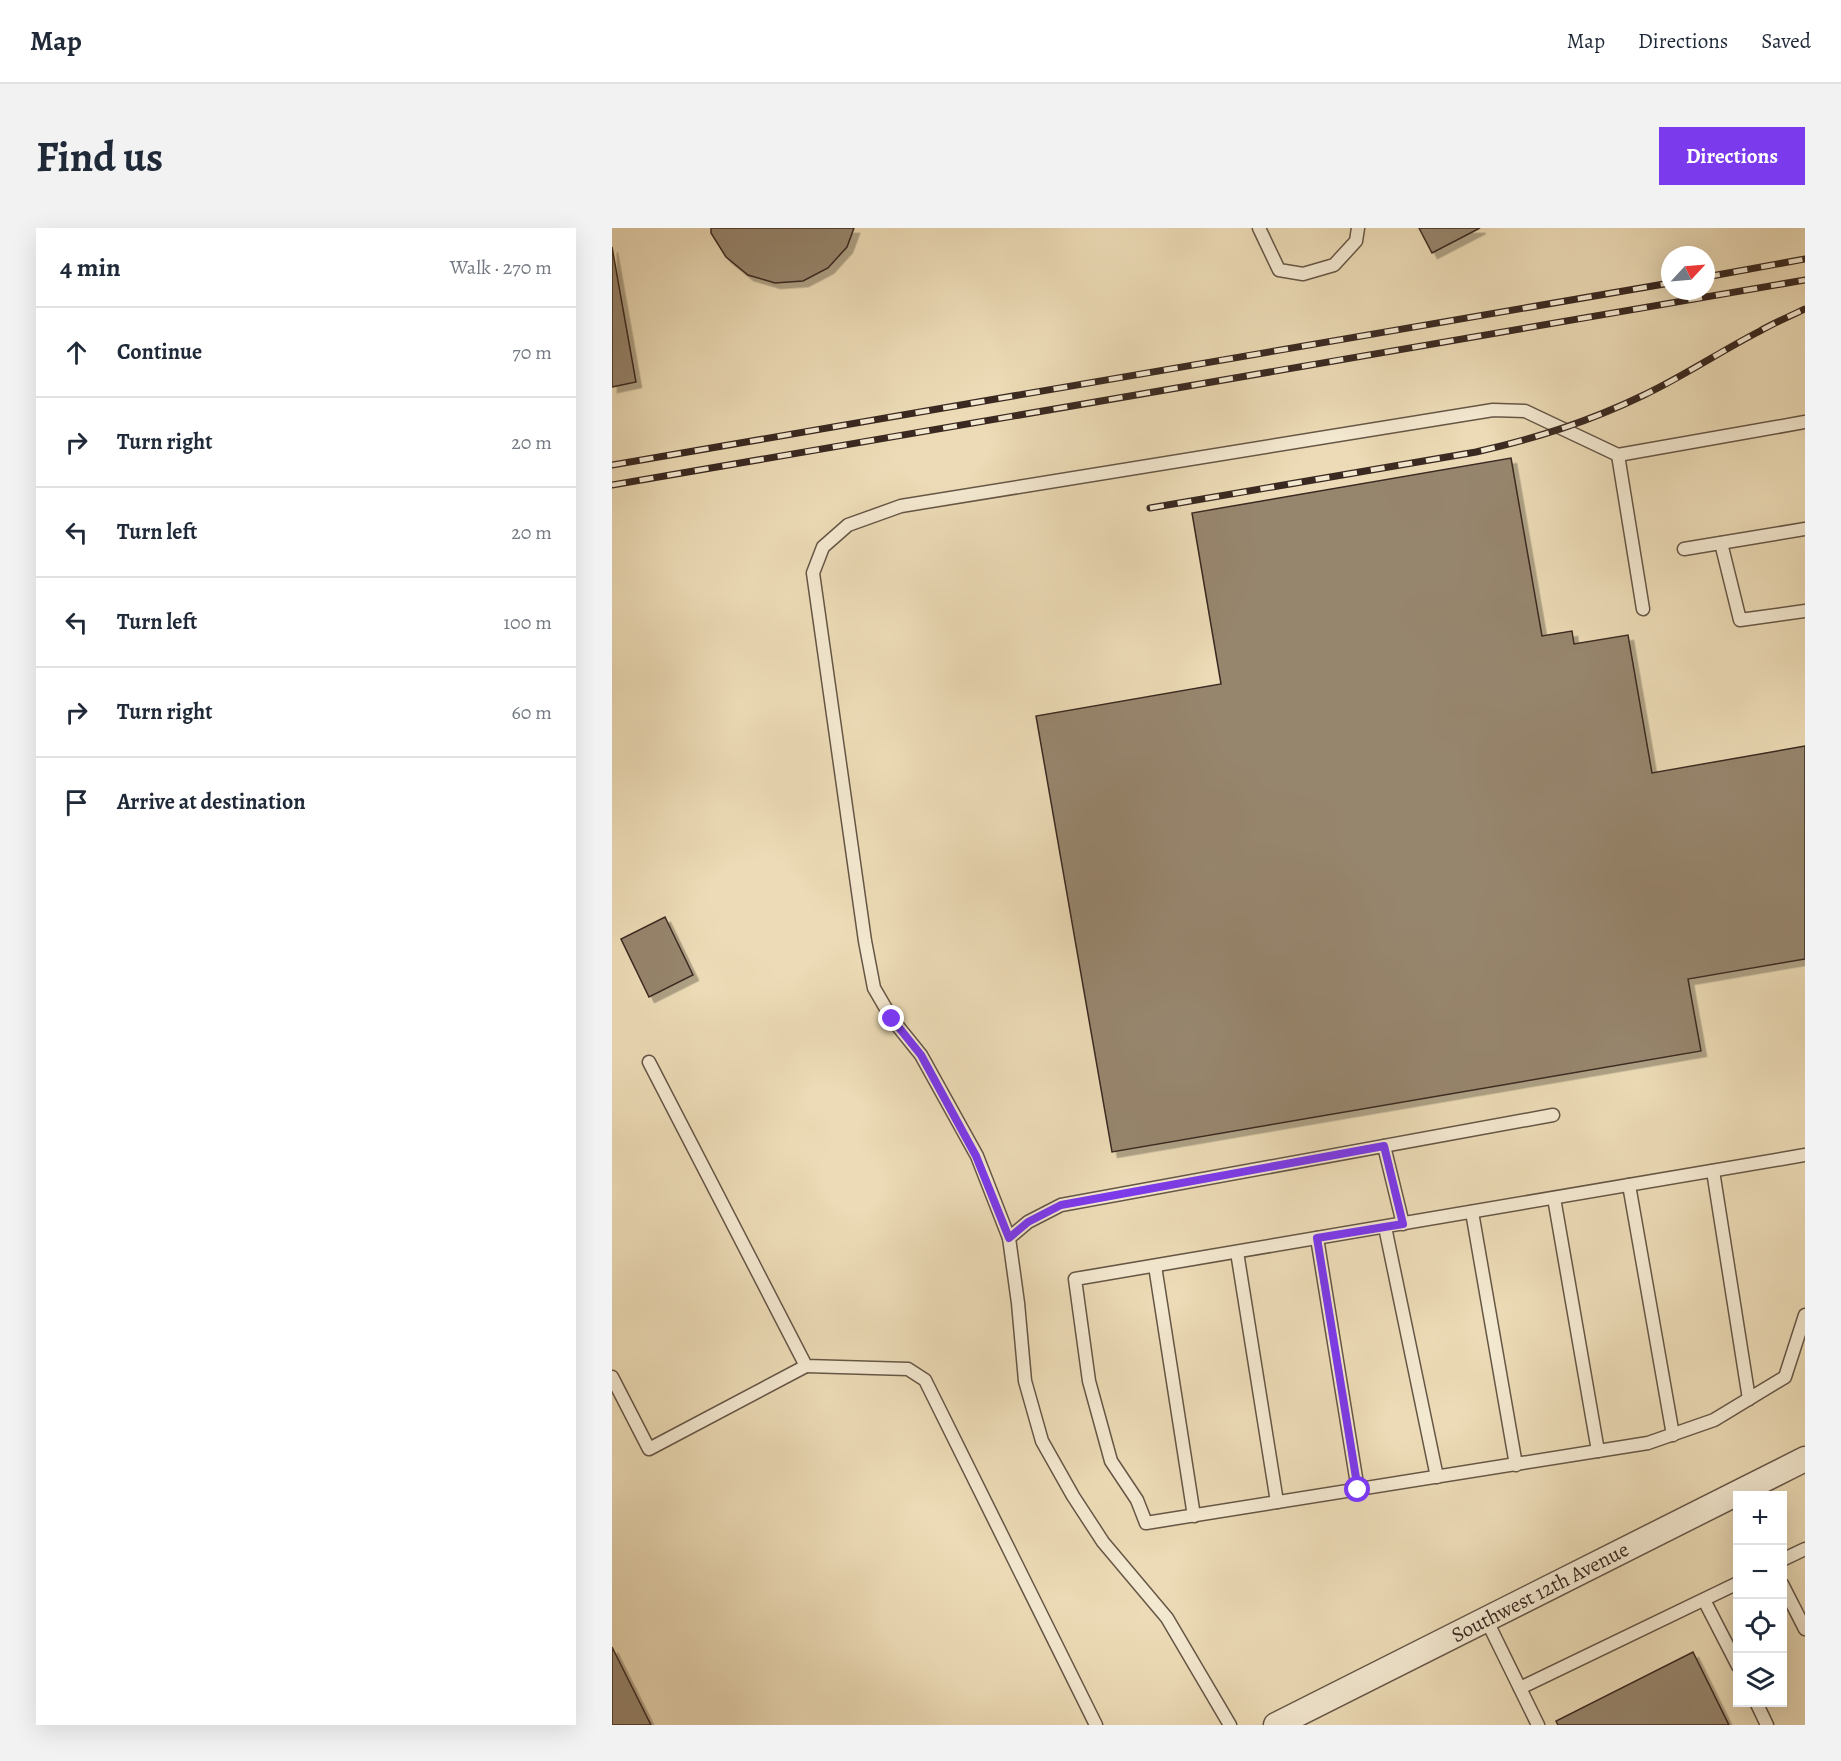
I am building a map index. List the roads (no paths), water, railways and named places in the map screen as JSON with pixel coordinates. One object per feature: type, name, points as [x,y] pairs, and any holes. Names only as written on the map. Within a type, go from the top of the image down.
[{"type":"street","name":"Southwest 12th Avenue","points":[[1276,1725],[1805,1459]]},
{"type":"lane","points":[[1259,228],[1279,270],[1303,274],[1335,265],[1356,241],[1358,228]]},
{"type":"lane","points":[[1230,1725],[1167,1617],[1103,1542],[1073,1496],[1042,1441],[1025,1381],[1009,1238],[976,1156],[921,1055],[892,1019],[874,988],[865,941],[813,573],[823,547],[848,525],[901,506],[1493,410],[1525,411],[1618,455],[1805,422]]},
{"type":"lane","points":[[1618,455],[1643,609]]},
{"type":"lane","points":[[1684,549],[1805,529]]},
{"type":"lane","points":[[1721,543],[1740,620],[1805,611]]},
{"type":"lane","points":[[649,1062],[806,1366]]},
{"type":"lane","points":[[1009,1238],[1028,1222],[1061,1205],[1553,1115]]},
{"type":"lane","points":[[1384,1146],[1403,1224]]},
{"type":"lane","points":[[1805,1155],[1075,1279],[1089,1381],[1111,1461],[1137,1500],[1146,1523],[1648,1443],[1714,1420],[1785,1377],[1805,1315]]},
{"type":"lane","points":[[1713,1171],[1749,1399]]},
{"type":"lane","points":[[1629,1185],[1673,1435]]},
{"type":"lane","points":[[1554,1198],[1598,1451]]},
{"type":"lane","points":[[1472,1212],[1516,1465]]},
{"type":"lane","points":[[1385,1227],[1437,1477]]},
{"type":"lane","points":[[1317,1238],[1358,1490]]},
{"type":"lane","points":[[1237,1252],[1277,1502]]},
{"type":"lane","points":[[1155,1266],[1194,1516]]},
{"type":"lane","points":[[612,1377],[649,1449],[806,1366],[908,1369],[925,1380],[1096,1725]]},
{"type":"lane","points":[[1787,1558],[1805,1549]]},
{"type":"lane","points":[[1520,1688],[1733,1585]]},
{"type":"lane","points":[[1787,1594],[1805,1629]]},
{"type":"lane","points":[[1704,1600],[1733,1658]]},
{"type":"lane","points":[[1486,1619],[1538,1725]]},
{"type":"lane","points":[[1758,1707],[1767,1725]]},
{"type":"railway","points":[[1715,275],[1805,259]]},
{"type":"railway","points":[[612,485],[1805,280]]},
{"type":"railway","points":[[612,465],[1661,285]]},
{"type":"railway","points":[[1150,508],[1476,452],[1541,435],[1603,413],[1644,395],[1765,328],[1805,309]]}]
